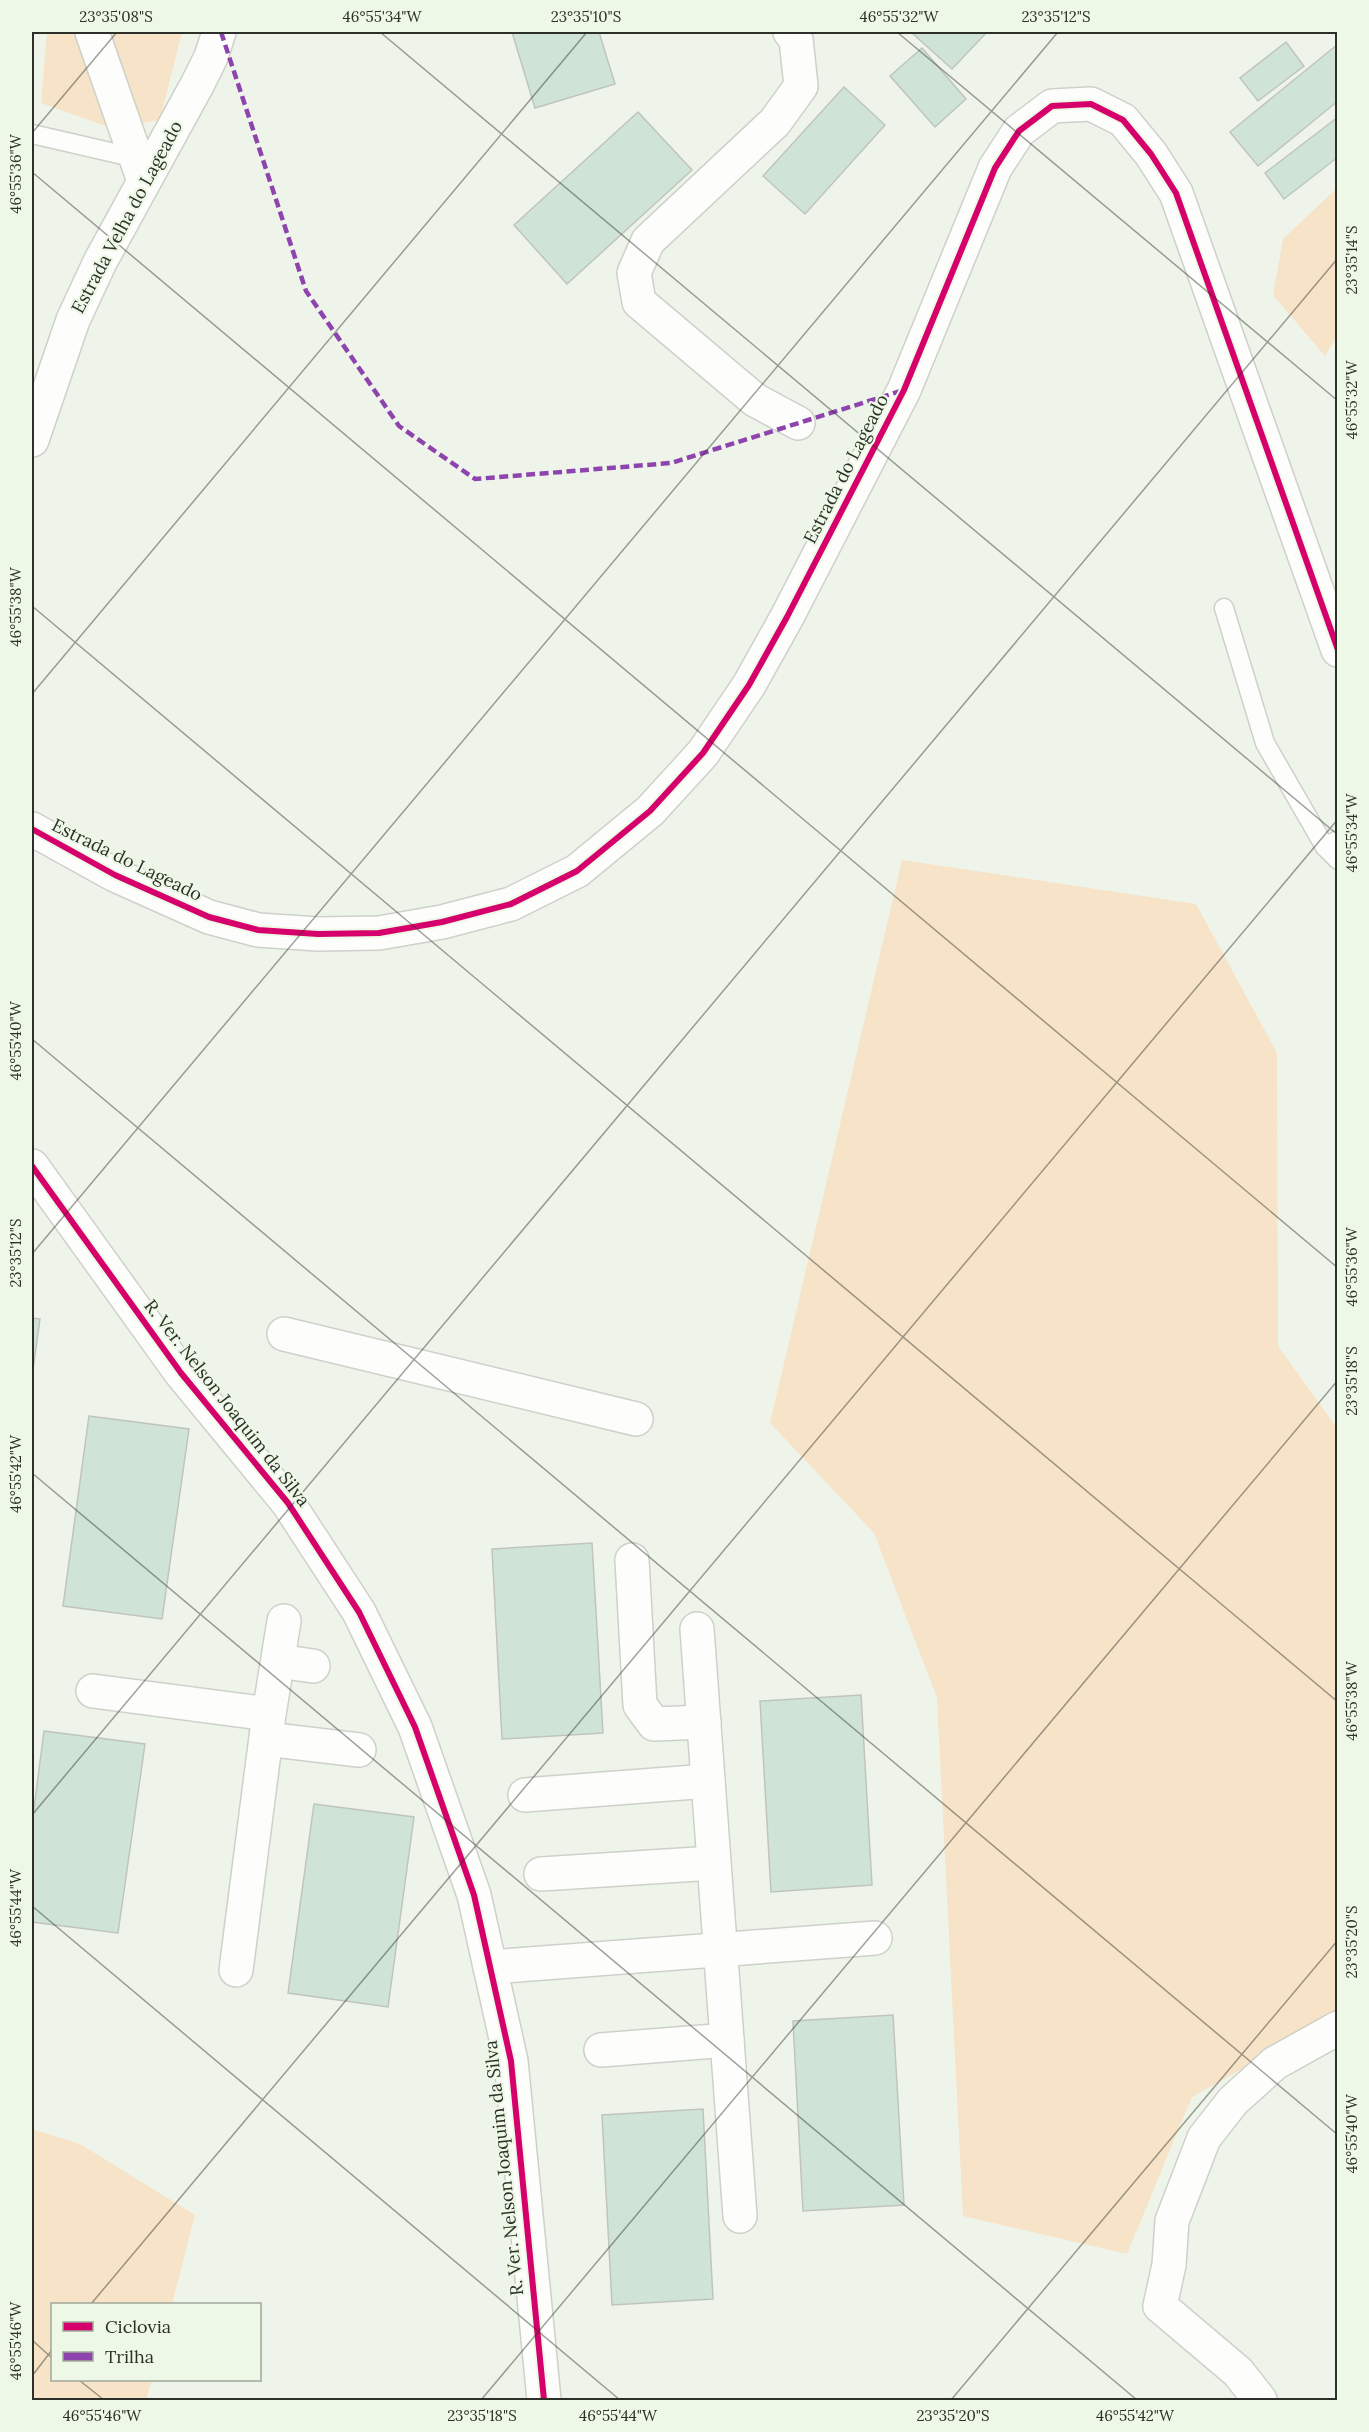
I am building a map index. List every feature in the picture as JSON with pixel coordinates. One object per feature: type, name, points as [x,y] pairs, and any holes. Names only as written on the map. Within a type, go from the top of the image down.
[{"type":"street","points":[[92,32],[140,169]]},
{"type":"street","name":"Estrada Velha do Lageado","points":[[32,440],[73,321],[140,169],[197,86],[211,57],[219,32]]},
{"type":"street","points":[[790,32],[796,39],[801,86],[775,122],[648,241],[634,273],[639,302],[755,400],[798,423]]},
{"type":"street","name":"Estrada do Lageado","points":[[32,829],[115,875],[199,913],[258,930],[318,934],[379,933],[442,922],[511,904],[577,871],[651,811],[703,753],[749,685],[787,617],[904,390],[995,168],[1019,131],[1052,106],[1091,104],[1123,120],[1151,154],[1176,194],[1338,650]]},
{"type":"street","name":"R. Ver. Nelson Joaquim da Silva","points":[[32,1166],[181,1373],[288,1503],[359,1612],[415,1727],[474,1895],[511,2061],[544,2400]]},
{"type":"street","points":[[284,1334],[636,1419]]},
{"type":"street","points":[[632,1560],[640,1705],[654,1724],[704,1722]]},
{"type":"street","points":[[236,1970],[284,1621]]},
{"type":"street","points":[[697,1629],[740,2216]]},
{"type":"street","points":[[278,1660],[314,1666]]},
{"type":"street","points":[[93,1691],[268,1726],[359,1750]]},
{"type":"street","points":[[525,1795],[708,1781]]},
{"type":"street","points":[[541,1874],[713,1863]]},
{"type":"street","points":[[490,1967],[874,1938]]},
{"type":"street","points":[[1260,2400],[1238,2372],[1160,2306],[1169,2265],[1172,2221],[1204,2138],[1233,2101],[1275,2062],[1338,2028]]},
{"type":"street","points":[[601,2050],[727,2040]]},
{"type":"lane","points":[[32,134],[140,169]]},
{"type":"lane","points":[[1224,608],[1265,743],[1333,849]]},
{"type":"shaded area","points":[[47,32],[182,32],[160,120],[111,128],[41,103]]},
{"type":"shaded area","points":[[1337,188],[1337,336],[1325,356],[1273,295],[1283,239]]},
{"type":"shaded area","points":[[902,860],[1196,904],[1277,1053],[1278,1346],[1337,1428],[1337,2016],[1192,2097],[1127,2254],[963,2216],[937,1698],[874,1533],[770,1423]]},
{"type":"shaded area","points":[[32,2129],[80,2144],[195,2215],[172,2303],[51,2303],[51,2381],[152,2381],[146,2400],[32,2400]]},
{"type":"building","points":[[512,32],[599,32],[615,84],[535,108]]},
{"type":"building","points":[[911,32],[987,32],[952,69]]},
{"type":"building","points":[[1286,42],[1304,66],[1258,101],[1240,78]]},
{"type":"building","points":[[1338,44],[1338,101],[1258,166],[1230,132]]},
{"type":"building","points":[[922,48],[966,99],[935,127],[890,76]]},
{"type":"building","points":[[844,87],[885,125],[805,214],[763,176]]},
{"type":"building","points":[[638,112],[692,170],[567,284],[514,225]]},
{"type":"building","points":[[1338,117],[1338,157],[1284,199],[1265,173]]},
{"type":"building","points":[[32,1318],[40,1319],[32,1377]]},
{"type":"building","points":[[89,1416],[189,1429],[162,1619],[63,1606]]},
{"type":"building","points":[[592,1543],[603,1733],[502,1739],[492,1549]]},
{"type":"building","points":[[861,1695],[872,1885],[771,1892],[760,1701]]},
{"type":"building","points":[[44,1731],[145,1744],[118,1933],[32,1922],[32,1824]]},
{"type":"building","points":[[314,1804],[414,1817],[388,2007],[288,1993]]},
{"type":"building","points":[[893,2015],[904,2205],[803,2211],[793,2021]]},
{"type":"building","points":[[703,2109],[713,2299],[612,2305],[602,2115]]},
{"type":"marked path","points":[[221,32],[306,291],[399,426],[475,479],[671,463],[904,390]]},
{"type":"cycle path","points":[[32,829],[115,875],[209,917],[258,930],[318,934],[379,933],[442,922],[511,904],[577,871],[650,811],[703,753],[749,685],[787,617],[904,390],[995,168],[1019,131],[1052,106],[1091,104],[1123,120],[1151,154],[1176,193],[1338,650]]},
{"type":"cycle path","points":[[32,1166],[181,1373],[288,1503],[359,1612],[415,1727],[474,1895],[511,2061],[544,2400]]}]
